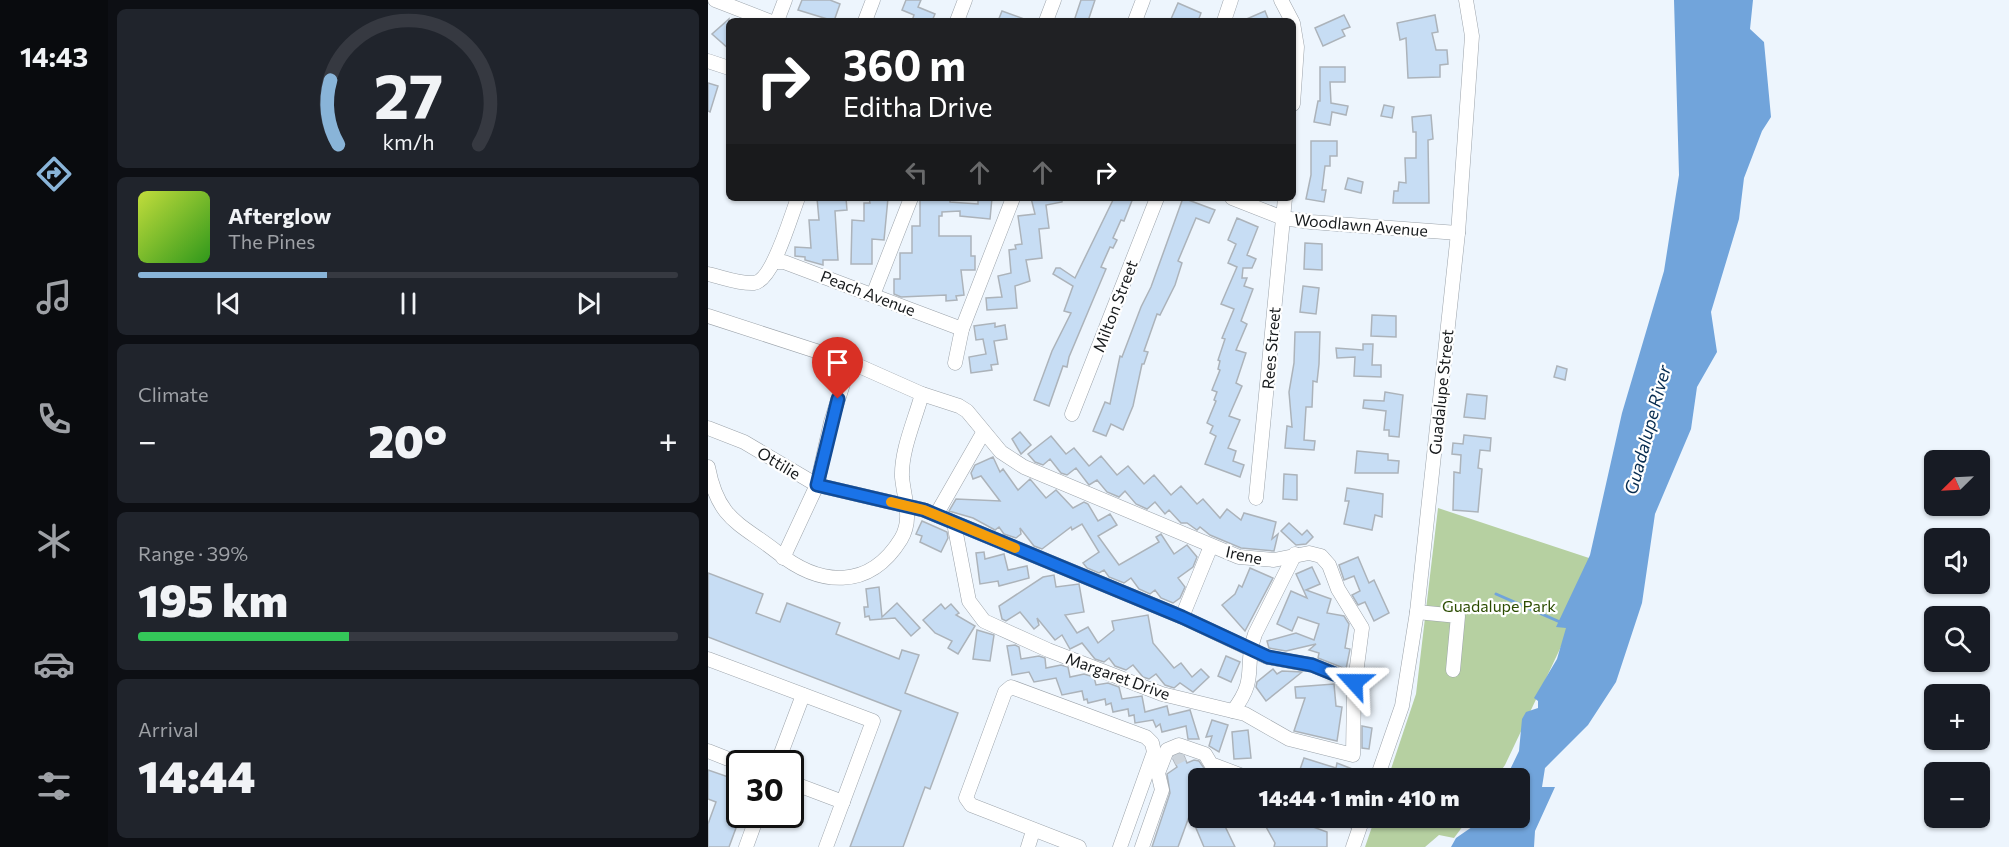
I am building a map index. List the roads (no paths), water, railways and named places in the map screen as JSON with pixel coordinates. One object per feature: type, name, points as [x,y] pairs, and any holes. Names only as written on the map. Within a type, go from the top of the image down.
[{"type":"street","points":[[715,0],[761,18]]},
{"type":"street","points":[[778,18],[785,0]]},
{"type":"street","points":[[866,18],[873,0]]},
{"type":"street","points":[[958,18],[965,0]]},
{"type":"street","points":[[1047,18],[1054,0]]},
{"type":"street","points":[[1136,18],[1143,0]]},
{"type":"street","points":[[1225,18],[1231,0]]},
{"type":"street","points":[[1281,0],[1290,18]]},
{"type":"street","name":"Guadalupe Street","points":[[1380,768],[1402,706],[1417,612],[1458,233],[1472,36],[1466,0]]},
{"type":"street","points":[[1296,39],[1298,47],[1296,70]]},
{"type":"street","points":[[708,61],[726,67]]},
{"type":"street","points":[[708,274],[731,279],[760,281],[774,262],[797,201]]},
{"type":"street","points":[[873,295],[910,201]]},
{"type":"street","points":[[954,363],[962,329],[1012,201]]},
{"type":"street","name":"Milton Street","points":[[1072,414],[1156,201]]},
{"type":"street","name":"Woodlawn Avenue","points":[[1240,201],[1283,218],[1458,233]]},
{"type":"street","name":"Rees Street","points":[[1256,498],[1285,201]]},
{"type":"street","name":"Peach Avenue","points":[[774,262],[784,262],[962,329]]},
{"type":"street","name":"Irene","points":[[708,316],[850,362],[967,411],[1001,452],[1024,467],[1211,546],[1248,558],[1274,560],[1309,553],[1321,556],[1329,565],[1338,589],[1355,613],[1362,628],[1354,682],[1353,755]]},
{"type":"street","points":[[783,558],[817,485],[831,422],[850,362]]},
{"type":"street","points":[[708,467],[720,504],[731,518],[783,558],[806,572],[819,576],[838,579],[856,577],[884,560],[906,531],[908,515],[902,474],[904,456],[922,393]]},
{"type":"street","name":"Ottilie","points":[[708,428],[744,442],[817,485],[906,505],[936,515],[1182,617],[1268,657],[1312,665],[1354,682]]},
{"type":"street","points":[[936,515],[970,452],[983,433]]},
{"type":"street","name":"Margaret Drive","points":[[954,523],[969,601],[984,621],[1048,650],[1162,694],[1245,714],[1289,739],[1353,755]]},
{"type":"street","points":[[1182,617],[1211,546]]},
{"type":"street","points":[[1233,711],[1245,695],[1250,682],[1251,649],[1255,634],[1295,554]]},
{"type":"street","points":[[1417,612],[1458,616],[1454,670]]},
{"type":"street","points":[[708,659],[873,721],[826,847]]},
{"type":"street","points":[[1079,847],[971,805],[966,798],[1005,692],[1011,687],[1146,737],[1152,744],[1154,752],[1120,847]]},
{"type":"street","points":[[782,750],[803,695]]},
{"type":"street","points":[[708,751],[726,758]]},
{"type":"street","points":[[1142,847],[1162,790],[1158,773],[1178,757],[1205,754],[1211,764],[1222,768]]},
{"type":"street","points":[[804,787],[843,802]]},
{"type":"street","points":[[746,847],[753,828]]},
{"type":"street","points":[[1353,847],[1360,828]]},
{"type":"street","points":[[1028,847],[1033,831]]},
{"type":"water","name":"Guadalupe River","points":[[1674,0],[1753,0],[1750,29],[1764,42],[1771,117],[1762,131],[1744,178],[1739,219],[1711,312],[1717,352],[1697,387],[1691,429],[1655,514],[1642,603],[1616,682],[1588,725],[1545,768],[1542,787],[1555,787],[1535,831],[1534,847],[1451,847],[1456,838],[1470,828],[1530,828],[1530,768],[1511,768],[1519,751],[1522,719],[1526,712],[1538,708],[1538,701],[1534,698],[1557,659],[1566,628],[1556,627],[1590,555],[1622,413],[1664,271],[1679,175]]},
{"type":"waterway","points":[[1496,594],[1560,622]]},
{"type":"tunnel","points":[[1173,759],[1183,754]]},
{"type":"park label","name":"Guadalupe Park","points":[[1499,606]]}]
